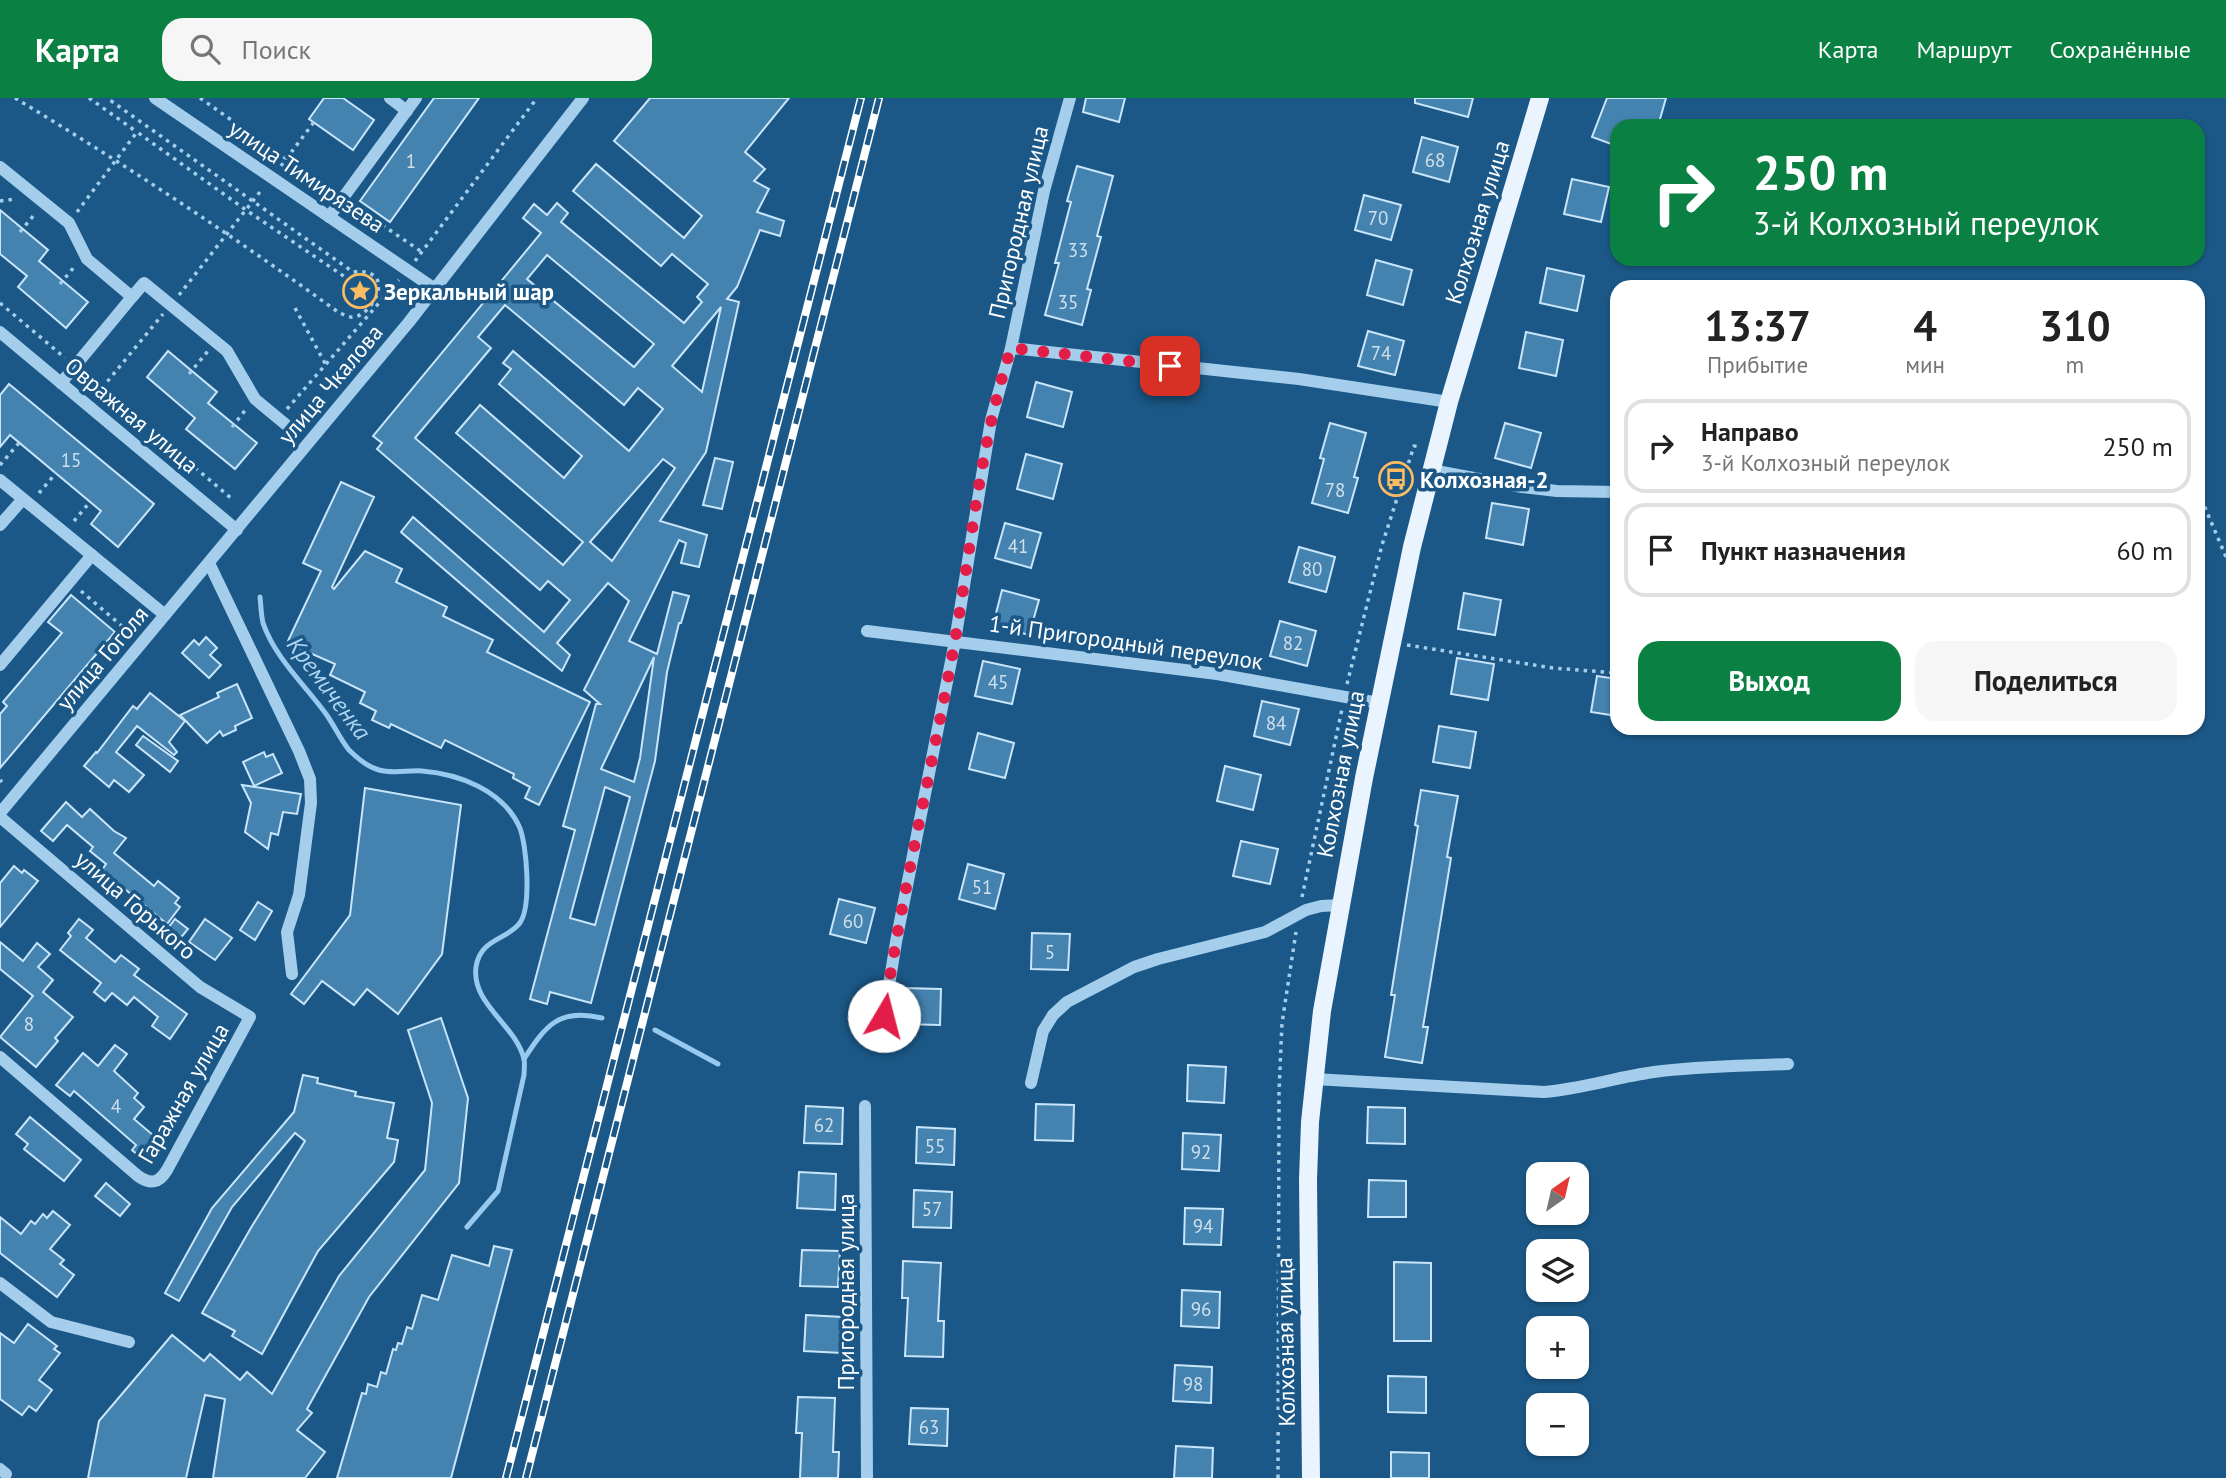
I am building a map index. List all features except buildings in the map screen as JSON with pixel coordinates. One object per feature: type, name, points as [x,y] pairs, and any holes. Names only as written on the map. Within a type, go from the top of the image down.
[{"type":"main road","name":"Колхозная улица","points":[[1311,1478],[1308,1180],[1314,1079],[1322,1011],[1391,641],[1431,470],[1540,98]]},
{"type":"street","name":"улица Тимирязева","points":[[155,98],[435,289]]},
{"type":"street","points":[[390,98],[407,111]]},
{"type":"street","points":[[329,217],[416,98]]},
{"type":"street","name":"улица Чкалова","points":[[237,530],[435,289],[583,98]]},
{"type":"street","name":"Пригородная улица","points":[[884,1016],[895,942],[955,641],[991,420],[1011,348],[1032,237],[1070,98]]},
{"type":"street","points":[[0,167],[69,223],[87,259],[132,298]]},
{"type":"street","points":[[61,383],[145,283],[227,351],[255,399],[290,428]]},
{"type":"street","name":"Овражная улица","points":[[3,340],[61,383],[237,530]]},
{"type":"street","points":[[1011,348],[1299,379],[1449,402]]},
{"type":"street","points":[[1431,470],[1533,489],[1610,492]]},
{"type":"street","points":[[0,480],[165,615]]},
{"type":"street","points":[[0,525],[26,501]]},
{"type":"street","name":"улица Гоголя","points":[[0,815],[237,530]]},
{"type":"street","points":[[0,665],[92,555]]},
{"type":"street","points":[[209,564],[310,779],[311,803],[299,895],[287,932],[292,974]]},
{"type":"street","name":"1-й Пригородный переулок","points":[[867,631],[1217,674],[1379,704]]},
{"type":"street","name":"улица Горького","points":[[0,815],[200,987],[250,1017]]},
{"type":"street","points":[[1031,1083],[1043,1031],[1053,1015],[1067,1002],[1134,967],[1182,951],[1265,932],[1298,914],[1321,906],[1341,905]]},
{"type":"street","name":"Гаражная улица","points":[[0,1057],[146,1182],[155,1182],[162,1178],[250,1017]]},
{"type":"street","points":[[1314,1079],[1544,1093],[1656,1071],[1788,1064]]},
{"type":"street","name":"Пригородная улица","points":[[865,1106],[867,1478]]},
{"type":"street","points":[[0,1283],[51,1322],[129,1342]]},
{"type":"path","points":[[15,98],[117,159],[338,312],[351,318],[358,316],[379,299],[378,281],[372,274],[353,272],[107,98]]},
{"type":"path","points":[[89,98],[246,210],[379,299]]},
{"type":"path","points":[[200,98],[422,252]]},
{"type":"path","points":[[102,388],[229,234],[314,122]]},
{"type":"path","points":[[69,223],[137,132]]},
{"type":"path","points":[[20,232],[44,203]]},
{"type":"path","points":[[60,284],[85,254]]},
{"type":"path","points":[[0,303],[232,499]]},
{"type":"path","points":[[295,308],[326,365]]},
{"type":"path","points":[[189,374],[216,342]]},
{"type":"path","points":[[232,427],[255,399]]},
{"type":"path","points":[[0,466],[19,443]]},
{"type":"path","points":[[1278,1478],[1279,1092],[1282,1023],[1298,914],[1344,697],[1382,545],[1414,446],[1436,452]]},
{"type":"path","points":[[26,501],[55,473]]},
{"type":"path","points":[[64,533],[90,502]]},
{"type":"path","points":[[2205,508],[2226,557]]},
{"type":"path","points":[[70,582],[130,633]]},
{"type":"path","points":[[1391,641],[1553,668],[1610,672]]},
{"type":"waterway","name":"Кремиченка","points":[[260,597],[263,623],[275,648],[352,753],[379,770],[436,773],[478,786],[502,803],[511,813],[522,834],[527,876],[523,916],[514,929],[483,951],[478,958],[476,980],[487,1003],[519,1047],[524,1059],[524,1075],[498,1191],[467,1227]]},
{"type":"waterway","points":[[524,1059],[539,1037],[555,1022],[575,1015],[602,1018]]},
{"type":"waterway","points":[[655,1030],[718,1064]]},
{"type":"railway","points":[[506,1478],[861,98]]},
{"type":"railway","points":[[526,1478],[879,98]]},
{"type":"place","name":"Зеркальный шар","points":[[360,291]]},
{"type":"place","name":"Колхозная-2","points":[[1396,479]]},
{"type":"route","points":[[884,1016],[895,942],[955,641],[991,420],[1011,348],[1170,366]]}]
